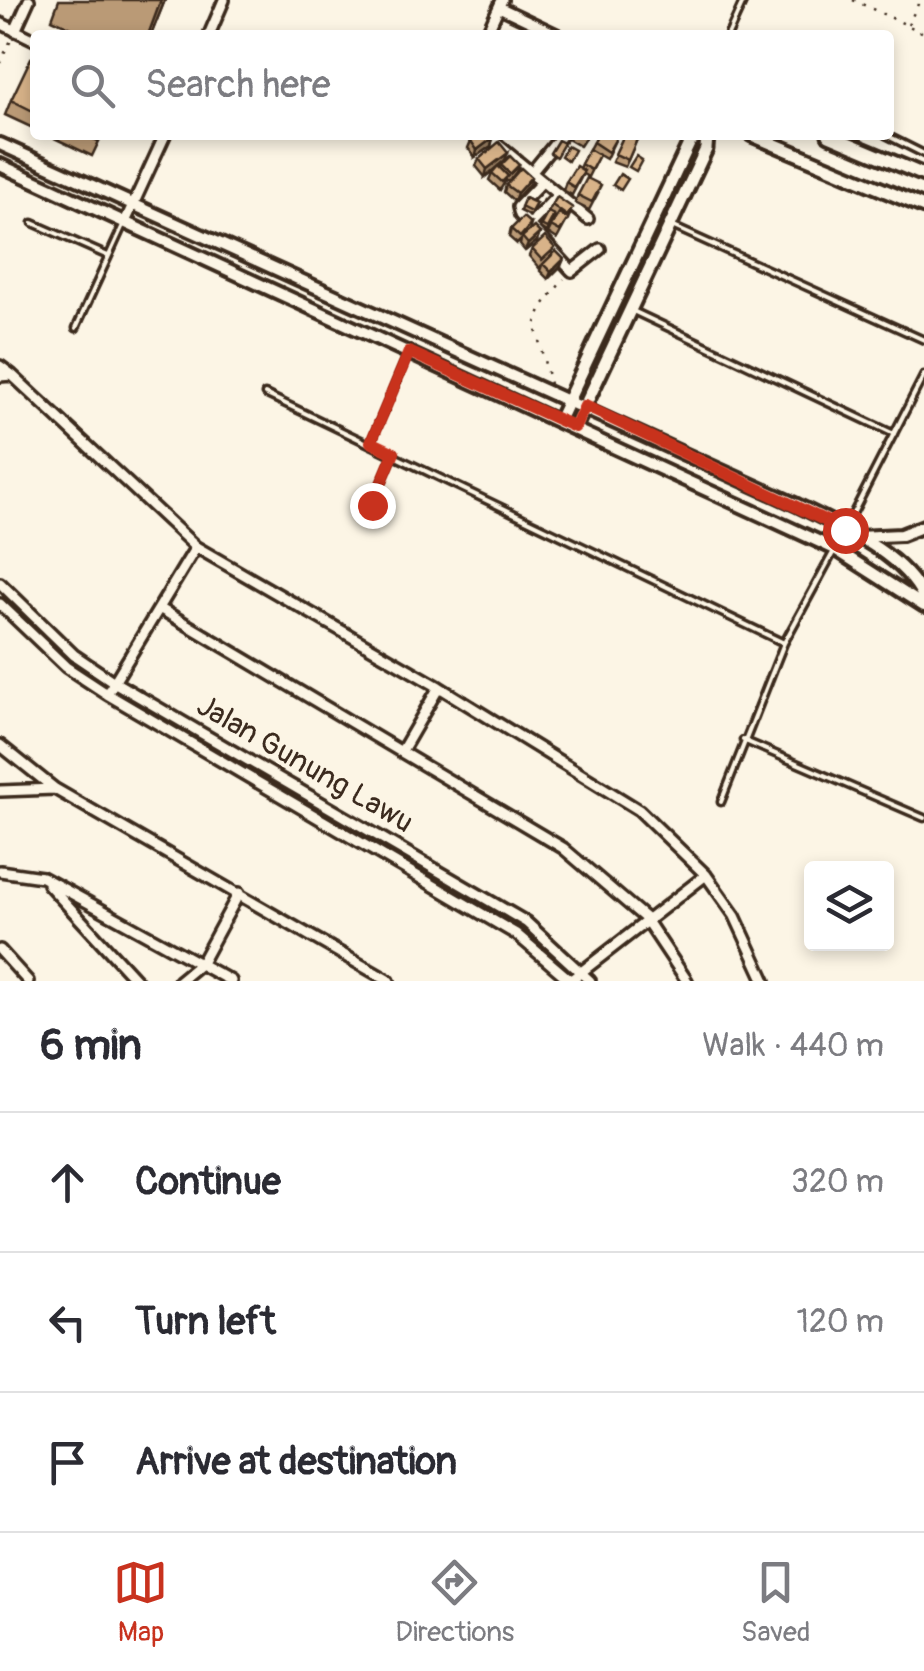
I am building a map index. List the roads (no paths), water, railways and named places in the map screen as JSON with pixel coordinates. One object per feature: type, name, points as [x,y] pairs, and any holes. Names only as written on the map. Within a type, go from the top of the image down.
[{"type":"main road","points":[[559,420],[695,140]]},
{"type":"main road","points":[[575,427],[706,150],[698,140]]},
{"type":"main road","points":[[764,140],[924,206]]},
{"type":"main road","points":[[842,140],[924,175]]},
{"type":"street","points":[[16,31],[30,0]]},
{"type":"street","points":[[211,30],[224,0]]},
{"type":"street","points":[[488,30],[500,4],[549,30]]},
{"type":"street","points":[[0,24],[30,38]]},
{"type":"street","points":[[124,222],[163,140]]},
{"type":"street","points":[[492,140],[588,218]]},
{"type":"street","points":[[531,173],[558,140]]},
{"type":"street","points":[[0,144],[568,398],[845,530],[909,575],[924,598]]},
{"type":"street","points":[[0,164],[834,550],[924,606]]},
{"type":"street","points":[[542,182],[518,207],[530,224],[572,271],[600,249]]},
{"type":"street","points":[[530,224],[558,195]]},
{"type":"street","points":[[0,366],[196,547],[612,789],[671,838],[706,874],[735,916],[765,981]]},
{"type":"street","points":[[0,376],[12,375]]},
{"type":"street","points":[[856,537],[901,535],[924,526]]},
{"type":"street","points":[[106,694],[196,547]]},
{"type":"street","name":"Jalan Gunung Lawu","points":[[1,587],[74,655],[114,682],[526,922],[584,970],[590,981]]},
{"type":"street","name":"Jalan Gunung Lawu","points":[[0,604],[66,667],[106,694],[516,934],[571,981]]},
{"type":"street","points":[[159,608],[403,749],[563,848],[646,918],[687,981]]},
{"type":"street","points":[[403,749],[439,687]]},
{"type":"street","points":[[0,745],[56,789],[387,980]]},
{"type":"street","points":[[0,791],[56,789]]},
{"type":"street","points":[[0,871],[42,877],[231,981]]},
{"type":"street","points":[[571,981],[706,874]]},
{"type":"street","points":[[42,877],[137,981]]},
{"type":"street","points":[[179,981],[200,963],[239,893]]},
{"type":"street","points":[[0,950],[28,981]]},
{"type":"lane","points":[[730,30],[744,0]]},
{"type":"lane","points":[[894,139],[924,154]]},
{"type":"lane","points":[[76,328],[124,222]]},
{"type":"lane","points":[[33,223],[108,256]]},
{"type":"lane","points":[[670,226],[924,340]]},
{"type":"lane","points":[[630,310],[894,434]]},
{"type":"lane","points":[[371,442],[409,352]]},
{"type":"lane","points":[[845,530],[924,376]]},
{"type":"lane","points":[[265,394],[784,643]]},
{"type":"lane","points":[[372,505],[394,453]]},
{"type":"lane","points":[[721,802],[784,643],[834,550]]},
{"type":"lane","points":[[743,740],[924,818]]}]
